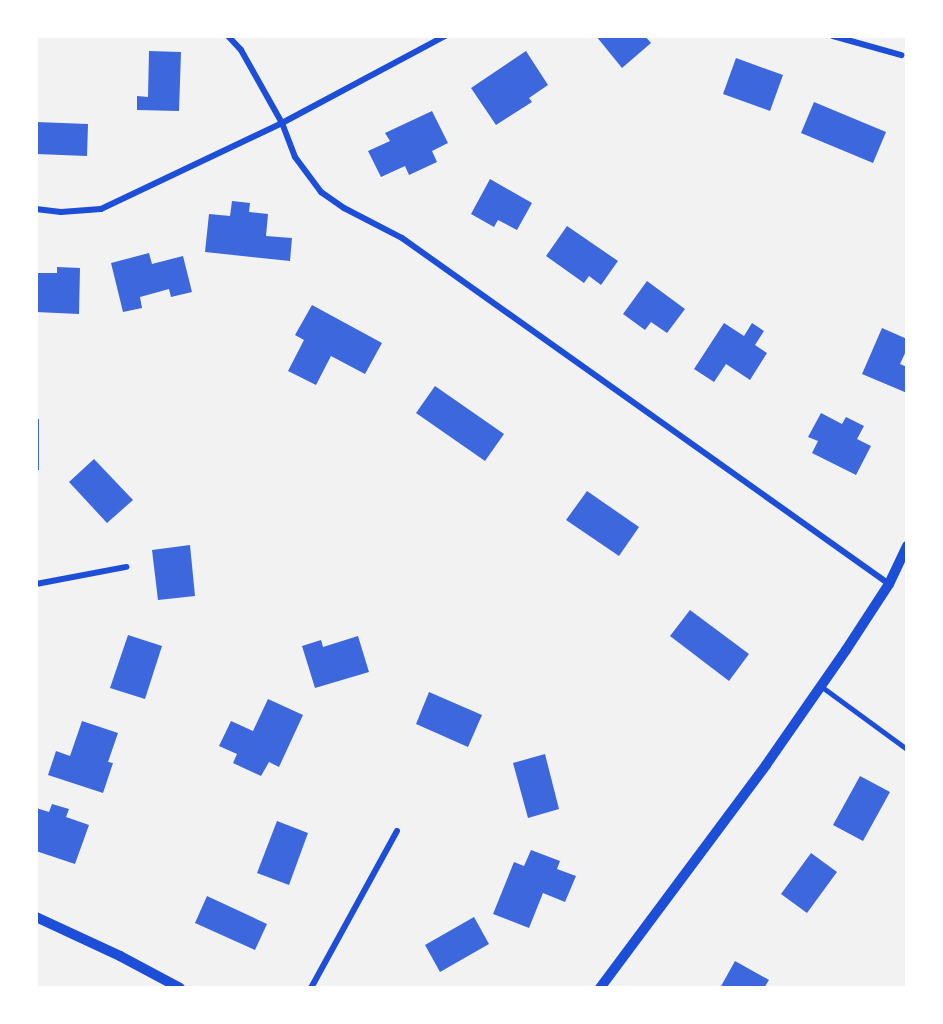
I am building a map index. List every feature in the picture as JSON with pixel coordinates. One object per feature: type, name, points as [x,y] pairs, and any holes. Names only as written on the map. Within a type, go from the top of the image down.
[{"type":"street","points":[[228,36],[241,50],[282,123],[295,158],[321,192],[344,208],[402,238],[889,584]]},
{"type":"street","points":[[36,209],[61,212],[101,209],[282,123],[446,36]]},
{"type":"street","points":[[833,36],[901,55]]},
{"type":"street","points":[[600,988],[766,765],[821,686],[889,584],[907,546]]},
{"type":"street","points":[[36,584],[126,567]]},
{"type":"street","points":[[311,988],[397,831]]},
{"type":"street","points":[[36,917],[120,956],[180,988]]},
{"type":"lane","points":[[821,686],[907,749]]},
{"type":"building","points":[[596,36],[645,36],[651,43],[622,68]]},
{"type":"building","points":[[149,51],[181,52],[179,111],[137,110],[137,96],[148,97]]},
{"type":"building","points":[[526,51],[548,85],[529,98],[532,102],[496,125],[471,88]]},
{"type":"building","points":[[736,58],[783,75],[770,111],[723,94]]},
{"type":"building","points":[[814,102],[886,132],[873,163],[801,133]]},
{"type":"building","points":[[432,111],[448,143],[432,151],[437,162],[409,175],[405,166],[381,177],[368,151],[390,141],[385,133]]},
{"type":"building","points":[[36,122],[88,124],[87,156],[36,154]]},
{"type":"building","points":[[490,179],[532,203],[517,230],[498,220],[494,227],[471,214]]},
{"type":"building","points":[[232,201],[250,203],[249,212],[268,214],[266,236],[292,238],[290,261],[205,252],[209,214],[230,216]]},
{"type":"building","points":[[567,226],[618,261],[601,285],[589,276],[584,283],[546,256]]},
{"type":"building","points":[[149,253],[152,264],[183,256],[192,292],[171,297],[169,289],[140,297],[142,308],[123,312],[111,263]]},
{"type":"building","points":[[57,267],[80,268],[79,314],[36,312],[36,273],[57,273]]},
{"type":"building","points":[[647,281],[685,309],[667,333],[651,322],[645,330],[623,314]]},
{"type":"building","points":[[312,305],[382,343],[365,374],[331,356],[316,385],[288,371],[304,340],[295,335]]},
{"type":"building","points":[[724,323],[744,336],[752,323],[764,331],[755,345],[767,353],[750,380],[726,364],[714,382],[694,369]]},
{"type":"building","points":[[882,328],[907,339],[907,349],[900,364],[907,367],[907,393],[862,374]]},
{"type":"building","points":[[435,386],[504,434],[485,461],[416,413]]},
{"type":"building","points":[[821,413],[842,424],[846,417],[864,426],[857,439],[871,446],[856,475],[812,453],[818,441],[808,437]]},
{"type":"building","points":[[36,419],[39,419],[39,470],[36,470]]},
{"type":"building","points":[[94,459],[133,500],[107,523],[69,482]]},
{"type":"building","points":[[587,491],[639,527],[619,556],[566,520]]},
{"type":"building","points":[[190,545],[195,596],[158,600],[152,550]]},
{"type":"building","points":[[690,610],[749,654],[729,681],[670,636]]},
{"type":"building","points":[[128,635],[162,646],[145,699],[110,688]]},
{"type":"building","points":[[358,636],[369,672],[315,688],[302,646],[321,640],[323,647]]},
{"type":"building","points":[[429,692],[482,715],[468,747],[416,724]]},
{"type":"building","points":[[268,699],[303,715],[279,767],[269,762],[261,776],[233,763],[237,754],[219,746],[231,721],[253,731]]},
{"type":"building","points":[[82,721],[118,733],[108,762],[113,763],[103,793],[48,775],[56,751],[70,756]]},
{"type":"building","points":[[545,754],[559,809],[528,818],[513,763]]},
{"type":"building","points":[[860,776],[890,792],[863,841],[833,825]]},
{"type":"building","points":[[52,804],[69,809],[66,817],[89,825],[75,864],[36,851],[36,808],[49,812]]},
{"type":"building","points":[[277,821],[308,833],[289,885],[257,873]]},
{"type":"building","points":[[531,850],[560,861],[557,869],[576,876],[565,902],[543,893],[529,928],[493,914],[514,862],[524,866]]},
{"type":"building","points":[[811,853],[837,872],[807,913],[781,894]]},
{"type":"building","points":[[207,896],[267,924],[255,950],[195,923]]},
{"type":"building","points":[[474,917],[489,944],[440,972],[425,945]]},
{"type":"building","points":[[735,961],[769,980],[764,988],[720,988]]}]
